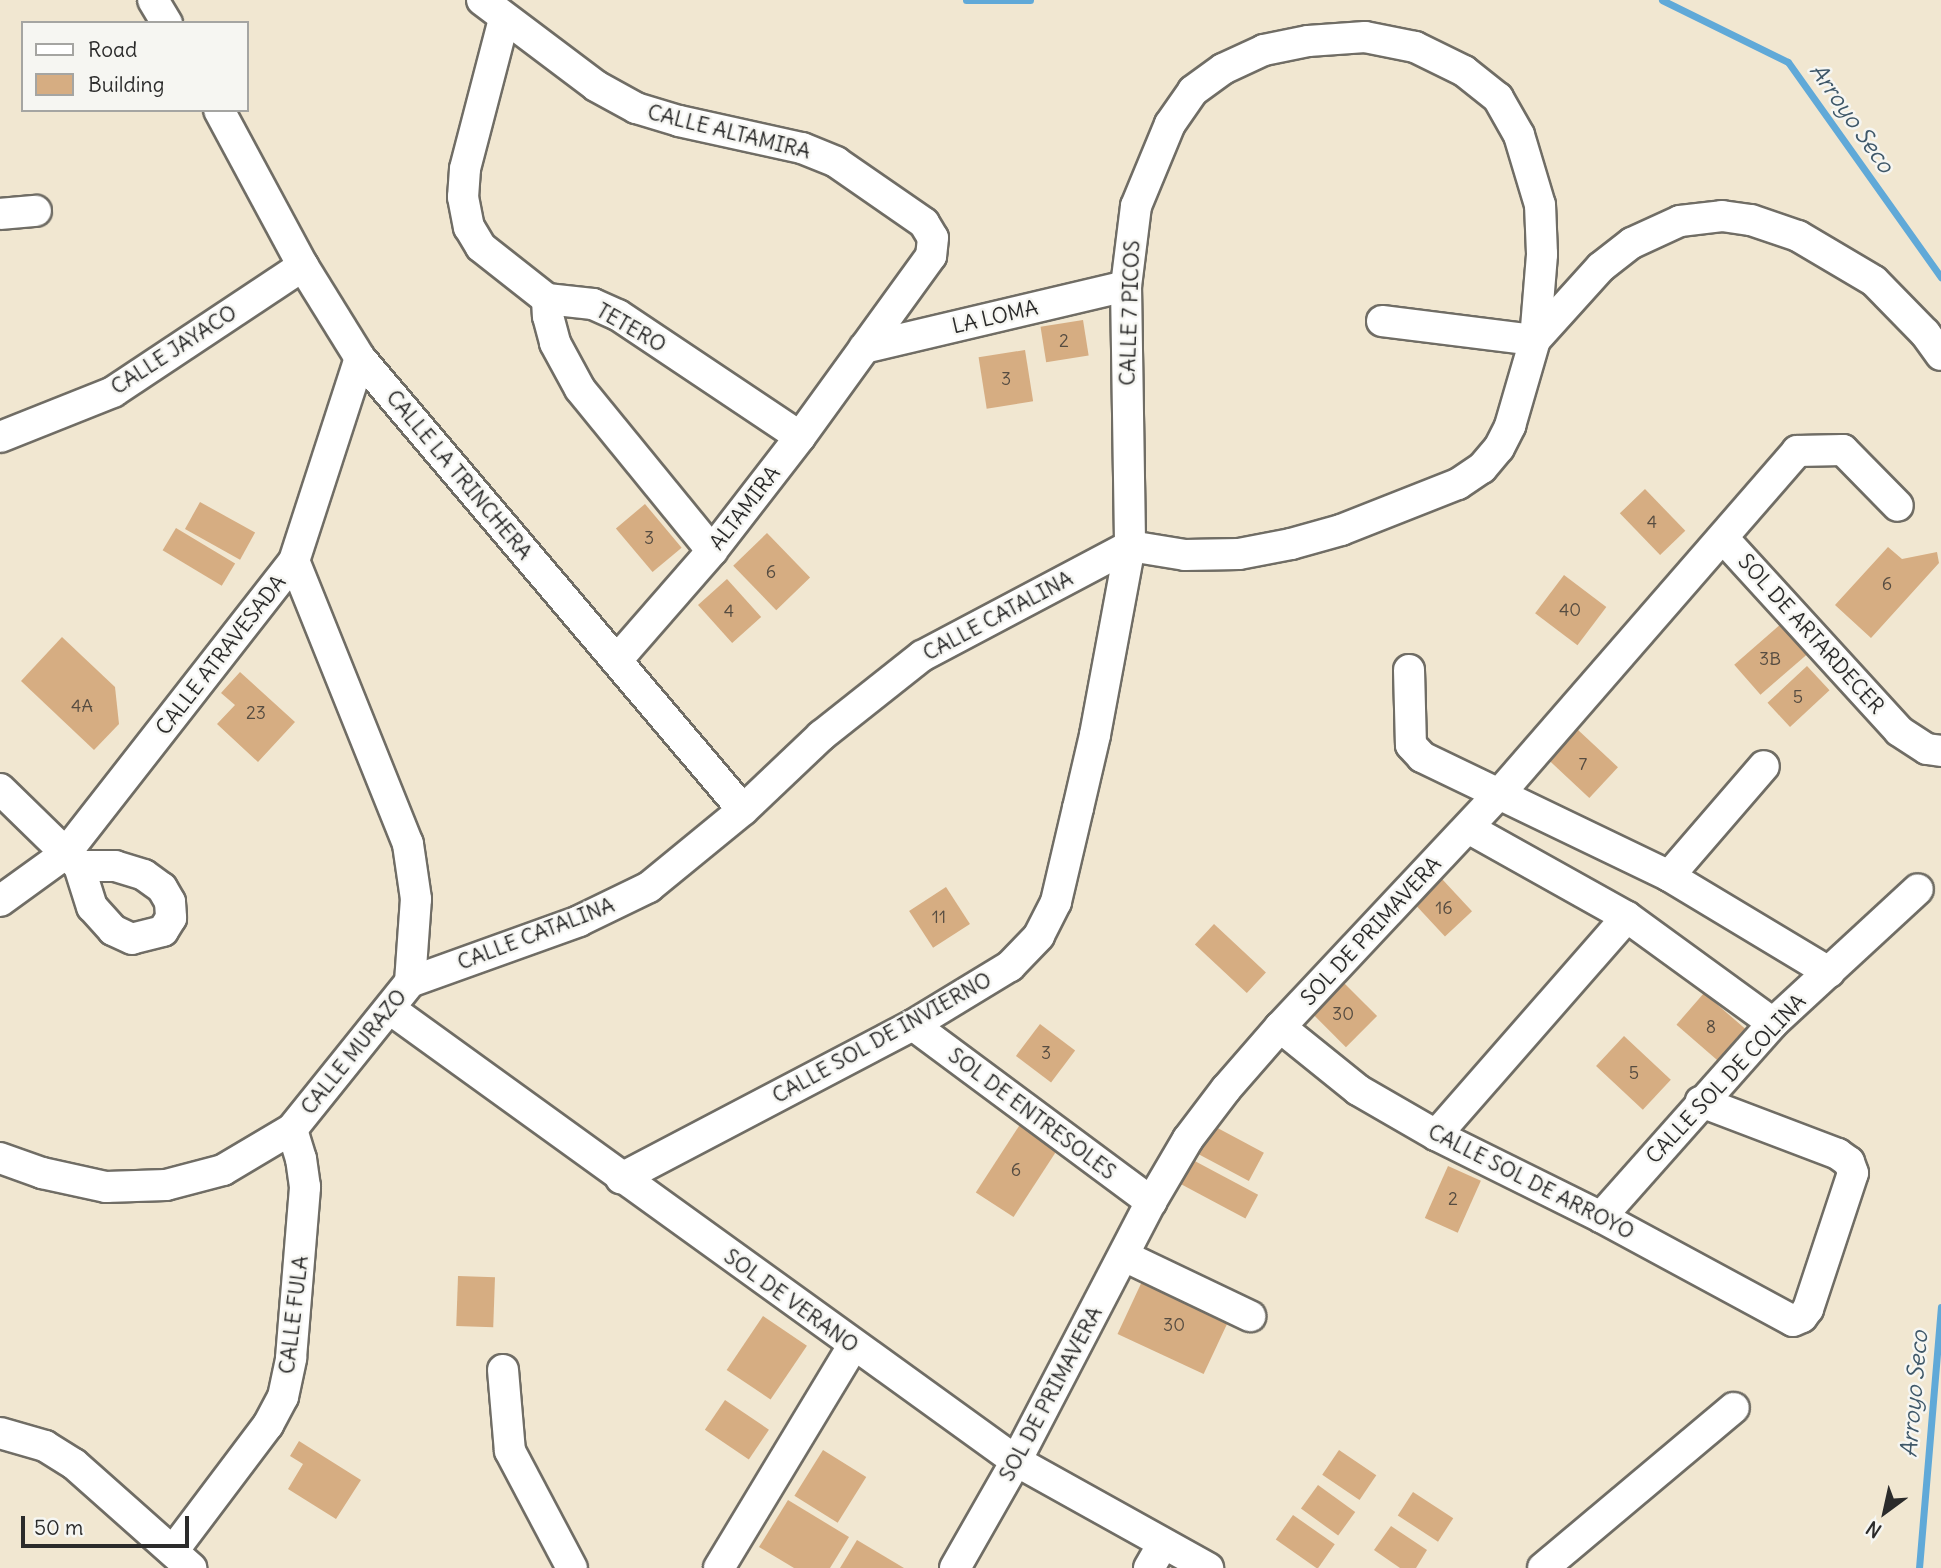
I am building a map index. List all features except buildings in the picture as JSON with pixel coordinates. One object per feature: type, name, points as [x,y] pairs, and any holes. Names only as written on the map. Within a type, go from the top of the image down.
[{"type":"street","points":[[153,0],[166,21]]},
{"type":"street","name":"TETERO","points":[[493,10],[465,169],[463,197],[469,227],[481,247],[547,299],[605,308],[800,437]]},
{"type":"street","name":"CALLE ALTAMIRA","points":[[493,10],[596,86],[636,108],[679,121],[802,148],[836,163],[925,223],[933,238],[931,256],[864,348]]},
{"type":"street","name":"CALLE 7 PICOS","points":[[1130,546],[1126,286],[1136,206],[1144,180],[1170,124],[1193,91],[1223,69],[1264,50],[1308,41],[1365,37],[1415,47],[1464,71],[1497,98],[1519,135],[1540,205],[1542,254],[1535,340]]},
{"type":"street","name":"CALLE LA TRINCHERA","points":[[220,112],[303,266],[360,358],[743,810]]},
{"type":"street","points":[[0,214],[36,211]]},
{"type":"street","points":[[1130,546],[1185,555],[1252,552],[1341,530],[1458,484],[1482,468],[1499,448],[1510,426],[1535,340],[1593,275],[1632,243],[1681,221],[1722,216],[1751,220],[1798,236],[1874,281],[1925,333],[1941,355]]},
{"type":"street","name":"CALLE JAYACO","points":[[0,437],[113,392],[303,266]]},
{"type":"street","name":"LA LOMA","points":[[864,348],[1126,286]]},
{"type":"street","points":[[547,299],[555,344],[580,389],[712,551]]},
{"type":"street","points":[[1382,321],[1535,340]]},
{"type":"street","name":"ALTAMIRA","points":[[617,660],[712,551],[800,437],[864,348]]},
{"type":"street","name":"CALLE ATRAVESADA","points":[[0,901],[72,860],[294,561],[360,358]]},
{"type":"street","name":"SOL DE PRIMAVERA","points":[[955,1568],[1016,1461],[1151,1202],[1188,1139],[1226,1089],[1280,1027],[1500,793],[1797,451],[1843,450],[1898,506]]},
{"type":"street","name":"SOL DE ARTARDECER","points":[[1723,538],[1899,730],[1927,749],[1941,751]]},
{"type":"street","name":"CALLE CATALINA","points":[[410,982],[579,921],[649,887],[743,810],[821,736],[922,656],[1130,546]]},
{"type":"street","name":"CALLE SOL DE INVIERNO","points":[[621,1178],[913,1026],[1010,967],[1039,936],[1056,902],[1095,735],[1130,546]]},
{"type":"street","name":"CALLE MURAZO","points":[[0,1158],[42,1173],[106,1187],[166,1185],[223,1170],[292,1129],[410,982],[416,899],[408,844],[294,561]]},
{"type":"street","points":[[1409,670],[1411,745],[1416,752],[1669,876],[1829,972]]},
{"type":"street","points":[[1669,876],[1764,766]]},
{"type":"street","points":[[0,789],[72,860]]},
{"type":"street","points":[[1468,828],[1627,917],[1773,1023]]},
{"type":"street","name":"CALLE SOL DE COLINA","points":[[1601,1217],[1773,1023],[1918,889]]},
{"type":"street","points":[[1436,1135],[1627,917]]},
{"type":"street","name":"SOL DE VERANO","points":[[390,1009],[853,1346],[1016,1461],[1156,1556],[1208,1568]]},
{"type":"street","name":"SOL DE ENTRESOLES","points":[[913,1026],[1151,1202]]},
{"type":"street","name":"CALLE SOL DE ARROYO","points":[[1280,1027],[1358,1090],[1436,1135],[1601,1217],[1793,1321],[1802,1317],[1808,1309],[1853,1173],[1849,1162],[1838,1154],[1701,1102]]},
{"type":"street","name":"CALLE FULA","points":[[182,1559],[283,1397],[292,1358],[305,1187],[301,1159],[292,1129]]},
{"type":"street","points":[[1124,1256],[1250,1316]]},
{"type":"street","points":[[719,1568],[853,1346]]},
{"type":"street","points":[[503,1370],[510,1451],[572,1568]]},
{"type":"street","points":[[1543,1568],[1734,1408]]},
{"type":"street","points":[[0,1433],[45,1446],[74,1464],[182,1559]]},
{"type":"waterway","name":"Arroyo Seco","points":[[966,0],[1030,0]]},
{"type":"waterway","name":"Arroyo Seco","points":[[1662,0],[1788,62],[1941,277]]},
{"type":"waterway","name":"Arroyo Seco","points":[[1919,1568],[1941,1307]]}]
